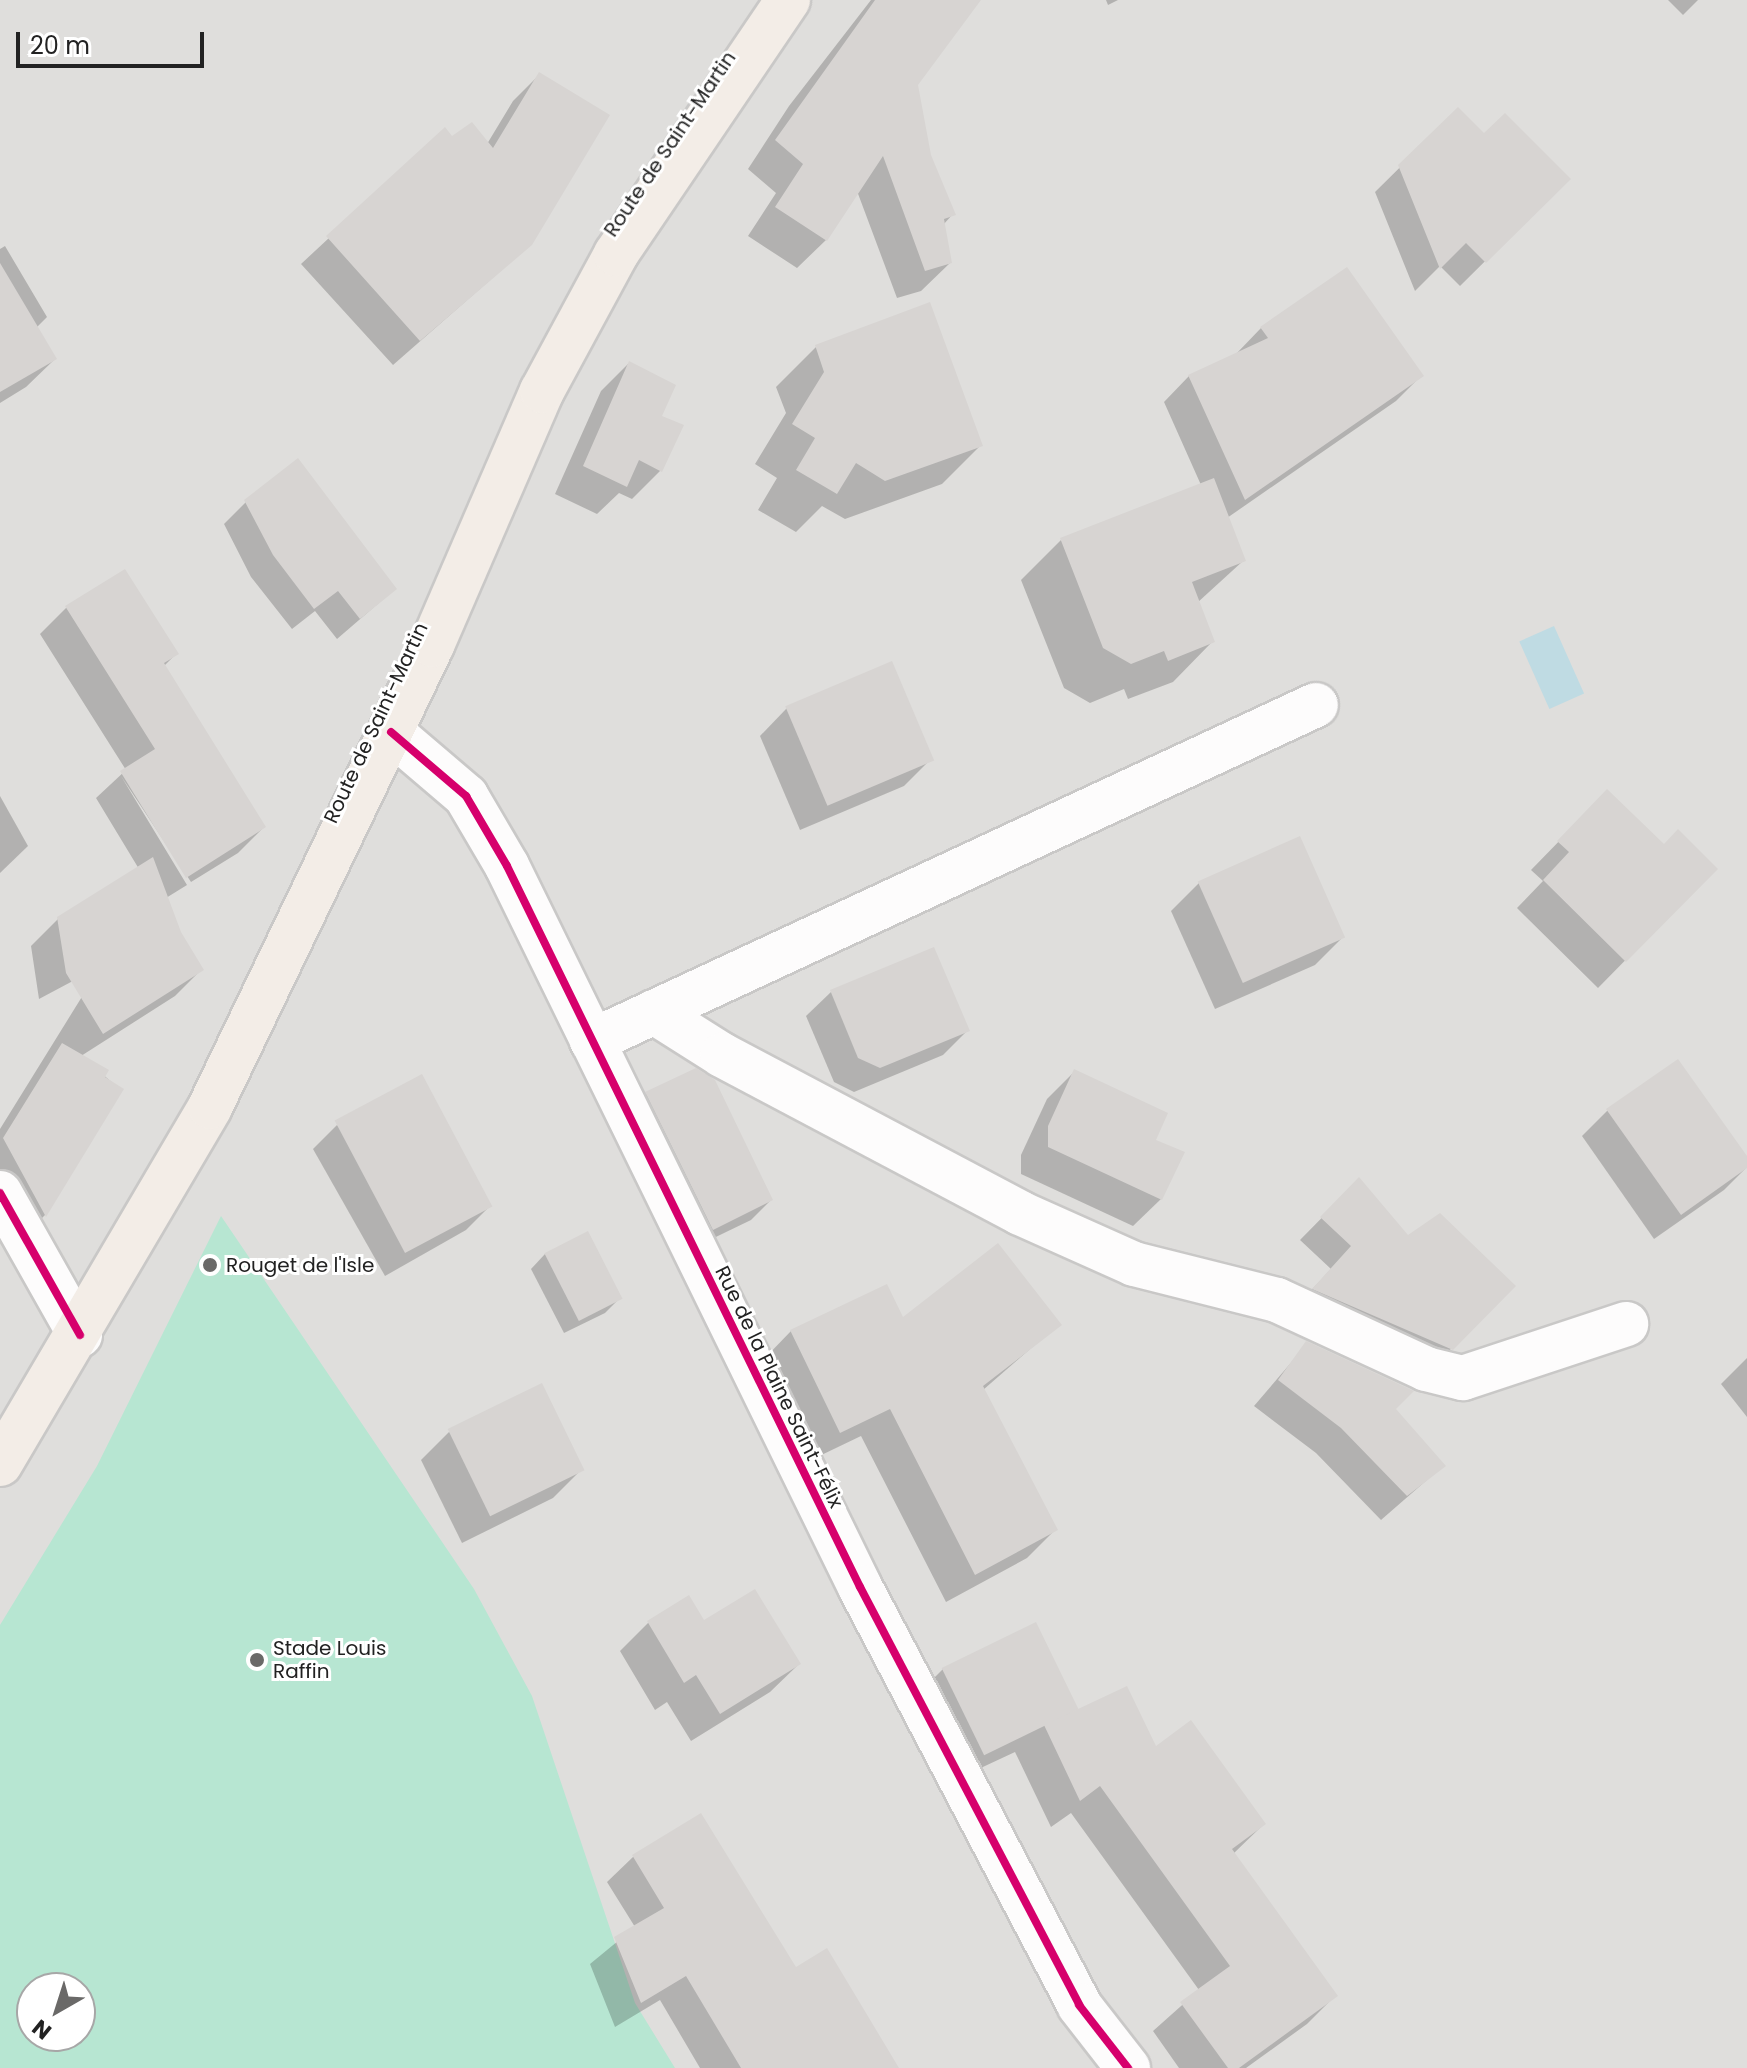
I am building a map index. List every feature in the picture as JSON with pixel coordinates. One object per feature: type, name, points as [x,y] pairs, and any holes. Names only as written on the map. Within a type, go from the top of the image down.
[{"type":"main road","name":"Route de Saint-Martin","points":[[0,1464],[80,1335],[210,1107],[391,732],[549,377],[616,254],[788,0]]},
{"type":"street","points":[[592,1041],[1316,705]]},
{"type":"street","name":"Rue de la Plaine Saint-Félix","points":[[391,732],[466,796],[507,866],[867,1601],[1079,2005],[1128,2068]]},
{"type":"street","points":[[654,1012],[722,1055],[1020,1213],[1134,1264],[1277,1300],[1426,1369],[1463,1378],[1626,1324]]},
{"type":"street","points":[[0,1193],[80,1335]]},
{"type":"shaded area","points":[[0,0],[1747,0],[1747,2068],[0,2068]]},
{"type":"green space","name":"Stade Louis Raffin","points":[[221,1216],[474,1589],[532,1696],[635,2003],[675,2068],[0,2068],[0,1625],[97,1466]]},
{"type":"water","points":[[1554,626],[1584,694],[1549,709],[1519,641]]},
{"type":"building","points":[[875,0],[981,0],[918,85],[931,155],[956,215],[944,219],[952,263],[925,271],[883,156],[827,241],[775,207],[803,164],[775,140]]},
{"type":"building","points":[[539,72],[610,115],[532,245],[420,341],[326,236],[445,127],[452,136],[472,122],[493,148]]},
{"type":"building","points":[[1458,107],[1484,133],[1505,113],[1571,179],[1486,263],[1466,243],[1440,269],[1398,165]]},
{"type":"building","points":[[0,263],[57,359],[0,392]]},
{"type":"building","points":[[1347,267],[1424,376],[1245,500],[1188,375],[1268,338],[1260,327]]},
{"type":"building","points":[[930,302],[983,446],[885,481],[856,463],[837,494],[796,470],[815,438],[792,424],[824,372],[815,345]]},
{"type":"building","points":[[629,361],[676,385],[662,416],[684,425],[662,472],[639,460],[627,487],[583,466]]},
{"type":"building","points":[[298,458],[397,589],[360,619],[338,591],[314,609],[273,555],[244,500]]},
{"type":"building","points":[[1214,478],[1246,561],[1192,582],[1215,642],[1168,661],[1164,651],[1131,664],[1103,648],[1060,538]]},
{"type":"building","points":[[125,569],[179,654],[164,663],[266,827],[186,878],[120,771],[155,749],[65,606]]},
{"type":"building","points":[[892,661],[934,760],[827,806],[785,706]]},
{"type":"building","points":[[1607,789],[1664,844],[1678,829],[1718,869],[1626,962],[1543,880],[1569,852],[1557,841]]},
{"type":"building","points":[[1300,836],[1345,937],[1243,983],[1198,882]]},
{"type":"building","points":[[153,857],[181,932],[204,970],[103,1034],[66,973],[57,917]]},
{"type":"building","points":[[934,947],[970,1031],[880,1068],[858,1058],[830,990]]},
{"type":"building","points":[[62,1043],[109,1070],[105,1077],[124,1089],[46,1217],[3,1138]]},
{"type":"building","points":[[1678,1059],[1747,1156],[1747,1168],[1681,1215],[1606,1109]]},
{"type":"building","points":[[696,1068],[715,1080],[773,1200],[713,1230],[645,1092]]},
{"type":"building","points":[[1074,1069],[1168,1113],[1156,1140],[1185,1152],[1162,1200],[1048,1147],[1048,1126]]},
{"type":"building","points":[[422,1074],[492,1206],[405,1253],[335,1120]]},
{"type":"building","points":[[1359,1177],[1408,1235],[1440,1213],[1516,1286],[1453,1350],[1312,1289],[1351,1246],[1320,1217]]},
{"type":"building","points":[[588,1231],[623,1299],[579,1321],[544,1253]]},
{"type":"building","points":[[998,1243],[1062,1325],[983,1386],[1058,1530],[975,1575],[890,1409],[840,1433],[790,1330],[887,1284],[903,1317]]},
{"type":"building","points":[[1306,1341],[1414,1391],[1396,1409],[1446,1466],[1407,1496],[1341,1428],[1278,1380]]},
{"type":"building","points":[[542,1383],[585,1470],[490,1516],[448,1429]]},
{"type":"building","points":[[755,1589],[801,1664],[720,1714],[696,1675],[684,1683],[647,1621],[689,1595],[704,1620]]},
{"type":"building","points":[[1036,1622],[1079,1709],[984,1755],[942,1668]]},
{"type":"building","points":[[1127,1686],[1156,1746],[1191,1720],[1266,1824],[1232,1849],[1338,1996],[1239,2068],[1228,2068],[1180,2002],[1230,1966],[1100,1786],[1080,1801],[1044,1725]]},
{"type":"building","points":[[701,1813],[796,1967],[827,1948],[899,2068],[741,2068],[686,1976],[641,2003],[614,1937],[664,1908],[632,1855]]},
{"type":"cycle path","points":[[391,732],[466,796],[507,866],[860,1587],[1079,2005],[1128,2068]]},
{"type":"cycle path","points":[[0,1193],[80,1335]]},
{"type":"place","name":"Rouget de l'Isle","points":[[210,1265]]},
{"type":"place","name":"Stade Louis Raffin","points":[[257,1660]]}]
